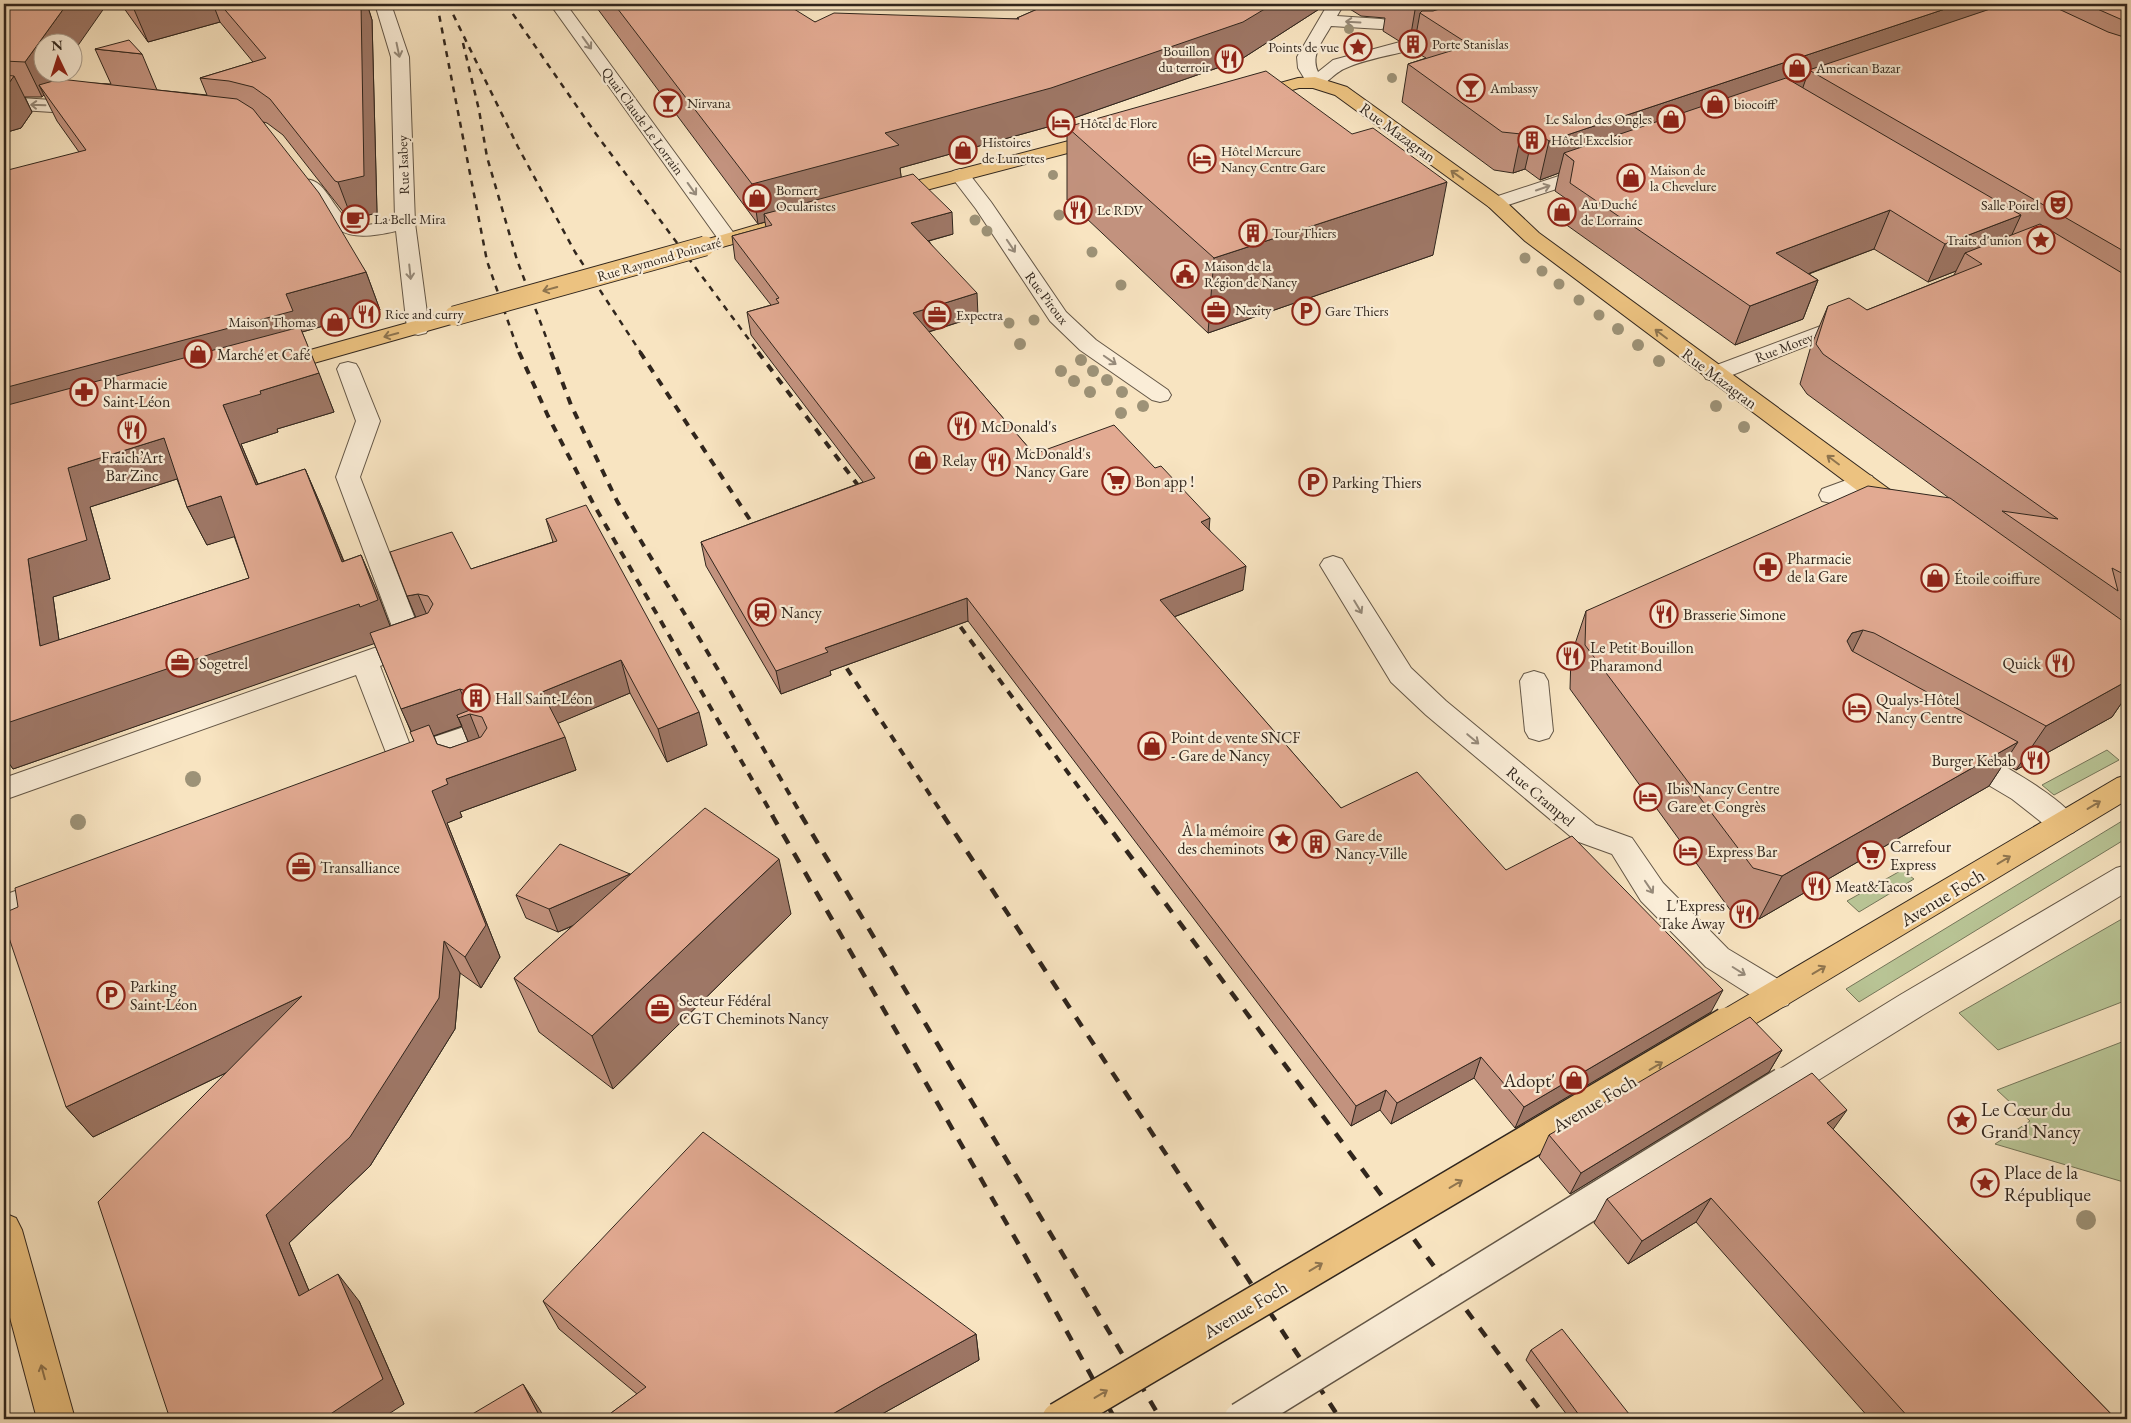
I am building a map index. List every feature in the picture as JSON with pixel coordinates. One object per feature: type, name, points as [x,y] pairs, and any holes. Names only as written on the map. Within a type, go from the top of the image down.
[{"type":"main road","points":[[1236,101],[1298,83],[1315,82]]},
{"type":"main road","name":"Rue Mazagran","points":[[1315,82],[1329,85],[1356,102],[1496,203],[1532,237],[1714,374],[1918,522]]},
{"type":"main road","points":[[874,198],[1122,133]]},
{"type":"main road","name":"Rue Raymond Poincaré","points":[[258,371],[418,328],[454,316],[782,224]]},
{"type":"main road","name":"Avenue Foch","points":[[1059,1419],[2127,786]]},
{"type":"main road","points":[[4,1230],[56,1419]]},
{"type":"street","name":"Rue Isabey","points":[[383,4],[400,57],[405,223],[418,328]]},
{"type":"street","name":"Quai Claude Le Lorrain","points":[[558,4],[728,239]]},
{"type":"street","points":[[1336,4],[1306,52],[1304,60],[1306,69],[1315,82],[1339,64],[1406,46]]},
{"type":"street","points":[[1326,21],[1381,24]]},
{"type":"street","points":[[1255,95],[1262,114]]},
{"type":"street","points":[[4,103],[104,109]]},
{"type":"street","points":[[1060,150],[1093,161]]},
{"type":"street","points":[[1496,203],[1605,166]]},
{"type":"street","points":[[298,171],[340,224],[348,230],[360,232],[375,231],[405,223]]},
{"type":"street","name":"Rue Piroux","points":[[960,175],[984,206],[1058,316],[1088,344],[1160,395]]},
{"type":"street","name":"Rue Morey","points":[[1714,374],[1871,313]]},
{"type":"street","points":[[4,789],[422,642],[348,477],[368,422],[348,369]]},
{"type":"street","points":[[1831,495],[1863,482]]},
{"type":"street","name":"Rue Crampel","points":[[1334,565],[1401,675],[1436,708],[1586,834],[1622,846],[1652,892],[1717,958],[1777,995]]},
{"type":"street","points":[[366,662],[402,760]]},
{"type":"street","points":[[1534,681],[1539,731]]},
{"type":"street","points":[[374,770],[462,738],[463,768]]},
{"type":"street","points":[[1942,744],[2022,791],[2064,824]]},
{"type":"street","points":[[1241,1419],[1889,1018],[2127,877]]},
{"type":"street","points":[[4,908],[78,880]]},
{"type":"green space","points":[[2107,750],[2119,760],[2054,795],[2042,785]]},
{"type":"green space","points":[[2127,818],[2127,838],[1859,1002],[1846,989]]},
{"type":"green space","points":[[1902,870],[1914,879],[1859,912],[1847,901]]},
{"type":"green space","points":[[2127,916],[2127,1000],[1998,1050],[1959,1013]]},
{"type":"green space","points":[[2127,1040],[2127,1183],[1995,1144],[2030,1121],[1997,1090]]},
{"type":"building","points":[[4,4],[67,4],[47,32],[32,32],[32,52],[25,62],[4,61]]},
{"type":"building","points":[[131,4],[144,4],[133,7]]},
{"type":"building","points":[[220,4],[361,4],[364,176],[335,181],[270,99],[253,87],[229,81],[200,78],[266,58]]},
{"type":"building","points":[[614,4],[751,4],[763,9],[777,4],[786,4],[815,22],[834,13],[1019,19],[1017,18],[1049,4],[1273,4],[1243,22],[1051,88],[885,133],[899,145],[752,184]]},
{"type":"building","points":[[1456,4],[1960,4],[1549,141],[1534,130],[1521,134],[1502,132],[1408,64],[1470,45],[1420,13]]},
{"type":"building","points":[[2005,4],[2048,4],[2108,32],[2127,38],[2127,253],[1809,70]]},
{"type":"building","points":[[2086,4],[2127,4],[2127,22]]},
{"type":"building","points":[[129,40],[142,54],[95,49]]},
{"type":"building","points":[[1266,71],[1352,134],[1373,128],[1447,182],[1214,258],[1067,127]]},
{"type":"building","points":[[4,75],[14,76],[4,90]]},
{"type":"building","points":[[1786,78],[2021,215],[1945,244],[1890,210],[1776,253],[1818,280],[1750,306],[1570,183],[1574,161],[1564,153]]},
{"type":"building","points":[[82,81],[237,99],[253,109],[319,193],[366,272],[286,294],[293,311],[4,388],[4,171],[86,150],[39,85],[50,82]]},
{"type":"building","name":"Gare de Nancy-Ville","points":[[913,174],[952,212],[911,223],[977,293],[913,313],[1034,454],[1114,425],[1155,468],[1161,466],[1210,518],[1201,522],[1246,566],[1160,600],[1341,808],[1417,772],[1506,870],[1572,836],[1723,990],[1524,1107],[1481,1057],[1397,1103],[1386,1090],[1356,1106],[967,598],[825,648],[828,652],[776,671],[701,542],[875,478],[747,312],[779,303],[776,299],[779,298],[732,236],[772,225],[764,214]]},
{"type":"building","points":[[2040,224],[2127,276],[2127,576],[2112,568],[2118,591],[2002,511],[2058,519],[1823,354],[1816,344],[1828,306],[1849,298],[1867,310],[1982,264],[1965,253]]},
{"type":"building","points":[[300,327],[319,373],[260,391],[261,394],[223,405],[256,485],[305,469],[342,562],[361,555],[378,600],[360,607],[359,604],[4,724],[4,406]],"holes":[[[164,438],[187,507],[221,496],[249,578],[40,646],[28,559],[87,540],[68,468]]]},
{"type":"building","points":[[1868,486],[1950,498],[2127,624],[2127,681],[2046,726],[1874,633],[1863,630],[1852,633],[1847,641],[1852,651],[2018,742],[1782,876],[1753,868],[1585,645],[1586,611]]},
{"type":"building","points":[[586,505],[699,712],[658,729],[621,660],[542,692],[565,737],[446,779],[448,784],[432,791],[486,925],[465,957],[444,941],[439,998],[350,1137],[266,1215],[299,1296],[338,1274],[383,1379],[323,1419],[170,1419],[98,1202],[302,996],[66,1107],[4,923],[4,913],[18,907],[15,888],[414,741],[410,732],[429,725],[437,744],[450,748],[481,737],[487,728],[482,717],[470,714],[458,718],[457,715],[470,710],[476,702],[472,693],[460,689],[401,709],[370,633],[428,613],[433,604],[428,596],[418,594],[407,596],[390,552],[452,532],[471,569],[557,541],[546,519]]},
{"type":"building","points":[[705,808],[779,859],[592,1036],[514,978]]},
{"type":"building","points":[[560,844],[630,874],[549,909],[516,895]]},
{"type":"building","points":[[1750,1017],[1782,1050],[1581,1173],[1549,1135]]},
{"type":"building","points":[[1812,1073],[1847,1110],[1827,1123],[2116,1419],[1910,1419],[1711,1198],[1642,1241],[1607,1199]]},
{"type":"building","points":[[703,1132],[976,1334],[824,1419],[603,1419],[646,1387],[543,1301]]},
{"type":"building","points":[[1562,1329],[1633,1419],[1582,1419],[1531,1350]]},
{"type":"building","points":[[523,1384],[541,1419],[464,1419]]},
{"type":"railway","points":[[437,4],[487,261],[519,353]]},
{"type":"railway","points":[[448,4],[518,147],[575,252],[641,353]]},
{"type":"railway","points":[[506,4],[596,134],[759,353]]},
{"type":"railway","points":[[463,43],[479,110],[487,157],[517,260],[552,353]]},
{"type":"railway","points":[[519,352],[548,416],[594,505],[773,816]]},
{"type":"railway","points":[[551,352],[571,405],[617,501],[720,673],[802,816]]},
{"type":"railway","points":[[640,352],[760,535]]},
{"type":"railway","points":[[758,352],[866,496]]},
{"type":"railway","points":[[951,614],[1100,816]]},
{"type":"railway","points":[[838,655],[944,816]]},
{"type":"railway","points":[[772,815],[1023,1252],[1115,1419]]},
{"type":"railway","points":[[801,815],[1161,1419]]},
{"type":"railway","points":[[943,815],[1340,1419]]},
{"type":"railway","points":[[1100,815],[1547,1419]]},
{"type":"place","name":"Porte Stanislas","points":[[1413,44]]},
{"type":"place","name":"Points de vue","points":[[1358,47]]},
{"type":"place","name":"Bouillon du terroir","points":[[1229,59]]},
{"type":"place","name":"American Bazar","points":[[1797,68]]},
{"type":"place","name":"Ambassy","points":[[1471,88]]},
{"type":"place","name":"Nirvana","points":[[668,103]]},
{"type":"place","name":"biocoiff'","points":[[1715,104]]},
{"type":"place","name":"Le Salon des Ongles","points":[[1671,119]]},
{"type":"place","name":"Hôtel de Flore","points":[[1061,123]]},
{"type":"place","name":"Hôtel Excelsior","points":[[1532,140]]},
{"type":"place","name":"Histoires de Lunettes","points":[[963,150]]},
{"type":"place","name":"Hôtel Mercure Nancy Centre Gare","points":[[1202,159]]},
{"type":"place","name":"Maison de la Chevelure","points":[[1631,178]]},
{"type":"place","name":"Bornert Ocularistes","points":[[757,198]]},
{"type":"place","name":"Salle Poirel","points":[[2058,205]]},
{"type":"place","name":"Le RDV","points":[[1078,210]]},
{"type":"place","name":"Au Duché de Lorraine","points":[[1562,212]]},
{"type":"place","name":"La Belle Mira","points":[[355,219]]},
{"type":"place","name":"Tour Thiers","points":[[1253,233]]},
{"type":"place","name":"Traits d'union","points":[[2041,240]]},
{"type":"place","name":"Maison de la Région de Nancy","points":[[1185,274]]},
{"type":"place","name":"Nexity","points":[[1216,310]]},
{"type":"place","name":"Gare Thiers","points":[[1306,311]]},
{"type":"place","name":"Rice and curry","points":[[366,314]]},
{"type":"place","name":"Expectra","points":[[937,315]]},
{"type":"place","name":"Maison Thomas","points":[[335,322]]},
{"type":"place","name":"Marché et Café","points":[[198,354]]},
{"type":"place","name":"Pharmacie Saint-Léon","points":[[84,392]]},
{"type":"place","name":"McDonald's","points":[[962,426]]},
{"type":"place","name":"Fraich’Art Bar Zinc","points":[[132,430]]},
{"type":"place","name":"Relay","points":[[923,460]]},
{"type":"place","name":"McDonald's Nancy Gare","points":[[996,462]]},
{"type":"place","name":"Bon app !","points":[[1116,481]]},
{"type":"place","name":"Parking Thiers","points":[[1313,482]]},
{"type":"place","name":"Pharmacie de la Gare","points":[[1768,567]]},
{"type":"place","name":"Étoile coiffure","points":[[1935,578]]},
{"type":"place","name":"Nancy","points":[[762,612]]},
{"type":"place","name":"Brasserie Simone","points":[[1664,614]]},
{"type":"place","name":"Le Petit Bouillon Pharamond","points":[[1571,656]]},
{"type":"place","name":"Sogetrel","points":[[180,663]]},
{"type":"place","name":"Quick","points":[[2060,663]]},
{"type":"place","name":"Hall Saint-Léon","points":[[476,698]]},
{"type":"place","name":"Qualys-Hôtel Nancy Centre","points":[[1857,708]]},
{"type":"place","name":"Point de vente SNCF - Gare de Nancy","points":[[1152,746]]},
{"type":"place","name":"Burger Kebab","points":[[2035,760]]},
{"type":"place","name":"Ibis Nancy Centre Gare et Congrès","points":[[1648,797]]},
{"type":"place","name":"À la mémoire des cheminots","points":[[1283,839]]},
{"type":"place","name":"Gare de Nancy-Ville","points":[[1316,844]]},
{"type":"place","name":"Express Bar","points":[[1688,851]]},
{"type":"place","name":"Carrefour Express","points":[[1871,855]]},
{"type":"place","name":"Transalliance","points":[[301,867]]},
{"type":"place","name":"Meat&Tacos","points":[[1816,886]]},
{"type":"place","name":"L'Express Take Away","points":[[1744,914]]},
{"type":"place","name":"Parking Saint-Léon","points":[[111,995]]},
{"type":"place","name":"Secteur Fédéral CGT Cheminots Nancy","points":[[660,1009]]},
{"type":"place","name":"Adopt'","points":[[1574,1080]]},
{"type":"place","name":"Le Cœur du Grand Nancy","points":[[1962,1120]]},
{"type":"place","name":"Place de la République","points":[[1985,1183]]}]
